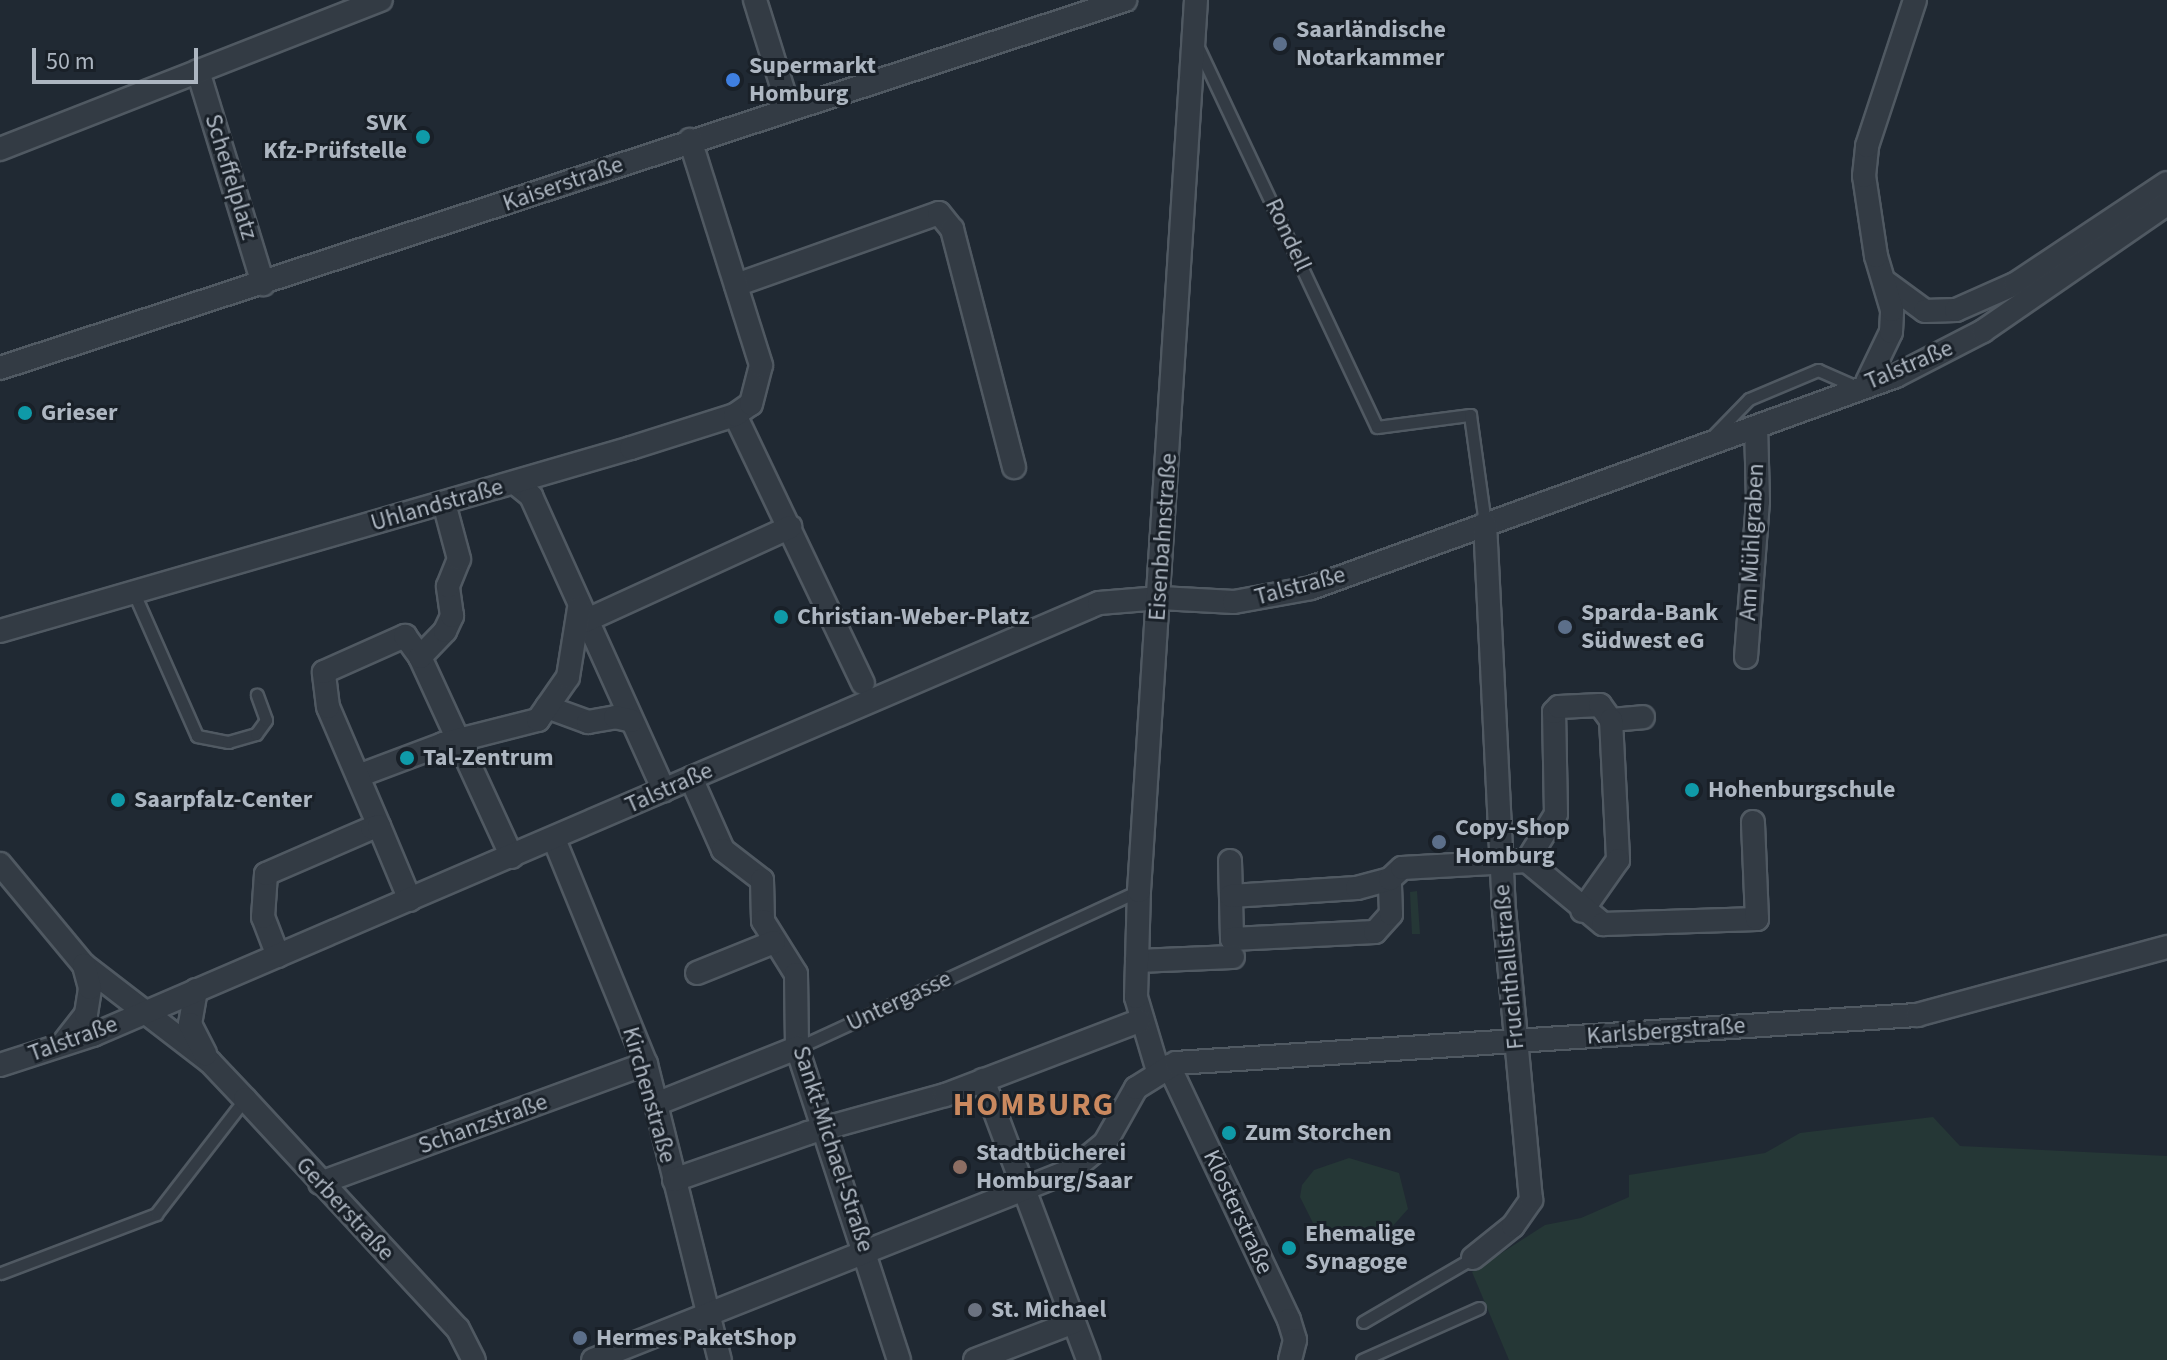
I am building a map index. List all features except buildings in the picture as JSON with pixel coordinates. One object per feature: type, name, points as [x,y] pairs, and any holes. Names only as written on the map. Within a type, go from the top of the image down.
[{"type":"street","points":[[0,149],[381,0]]},
{"type":"street","points":[[755,0],[789,109]]},
{"type":"street","name":"Kaiserstraße","points":[[0,368],[1125,0]]},
{"type":"street","name":"Eisenbahnstraße","points":[[1164,1068],[1139,1021],[1139,891],[1197,45],[1196,0]]},
{"type":"street","points":[[1862,385],[1891,332],[1887,283],[1868,219],[1867,146],[1915,0]]},
{"type":"street","name":"Scheffelplatz","points":[[198,71],[263,284]]},
{"type":"street","points":[[690,140],[761,365],[751,404],[735,415],[863,683]]},
{"type":"street","name":"Talstraße","points":[[1887,283],[1925,311],[1956,310],[2015,284],[2167,183]]},
{"type":"street","name":"Talstraße","points":[[0,1065],[144,1012],[278,956],[1099,603],[1160,598],[1263,599],[1311,588],[1909,370],[1983,331],[2167,204]]},
{"type":"street","points":[[736,285],[939,213],[952,229],[1014,467]]},
{"type":"street","name":"Uhlandstraße","points":[[0,631],[133,590],[515,483],[735,415]]},
{"type":"street","name":"Am Mühlgraben","points":[[1746,657],[1758,501],[1756,427]]},
{"type":"street","points":[[515,483],[531,496],[664,790]]},
{"type":"street","points":[[420,657],[452,616],[448,586],[459,559],[444,503]]},
{"type":"street","name":"Fruchthallstraße","points":[[1473,1258],[1513,1226],[1531,1200],[1500,863],[1485,523]]},
{"type":"street","points":[[582,614],[790,527]]},
{"type":"street","points":[[358,776],[457,740],[538,720],[568,677],[582,614]]},
{"type":"street","points":[[410,900],[328,707],[324,672],[405,636],[420,657],[512,857]]},
{"type":"street","points":[[1527,861],[1556,814],[1554,712],[1559,707],[1600,705],[1611,720],[1618,860],[1582,911]]},
{"type":"street","points":[[547,707],[588,722],[615,717],[632,721]]},
{"type":"street","points":[[1611,720],[1643,717]]},
{"type":"street","name":"Sankt-Michael-Straße","points":[[691,778],[723,850],[762,880],[763,921],[796,974],[797,1048],[899,1360]]},
{"type":"street","points":[[1231,896],[1357,888],[1390,879],[1402,868],[1527,861],[1582,911],[1618,927],[1757,919],[1753,822]]},
{"type":"street","points":[[278,956],[263,917],[266,874],[379,826]]},
{"type":"street","name":"Kirchenstraße","points":[[554,839],[646,1064],[720,1360]]},
{"type":"street","points":[[1230,861],[1232,939],[1375,932],[1385,926],[1391,914],[1390,879]]},
{"type":"street","name":"Gerberstraße","points":[[0,864],[84,965],[210,1062],[458,1329],[474,1360]]},
{"type":"street","points":[[697,973],[774,942]]},
{"type":"street","name":"Karlsbergstraße","points":[[1164,1068],[1196,1060],[1917,1015],[2167,947]]},
{"type":"street","points":[[1137,961],[1233,957]]},
{"type":"street","points":[[65,1041],[86,1014],[90,988],[84,965]]},
{"type":"street","name":"Gerberstraße","points":[[196,990],[190,1024],[210,1062]]},
{"type":"street","points":[[674,1180],[983,1080],[1139,1021]]},
{"type":"street","name":"Untergasse","points":[[656,1104],[797,1048]]},
{"type":"street","name":"Schanzstraße","points":[[320,1183],[646,1064]]},
{"type":"street","points":[[593,1360],[707,1311],[1024,1192],[1095,1153],[1136,1088],[1164,1068]]},
{"type":"street","name":"Klosterstraße","points":[[1164,1068],[1289,1320],[1295,1340],[1290,1360]]},
{"type":"street","points":[[983,1080],[1088,1360]]},
{"type":"street","points":[[975,1360],[1074,1322]]},
{"type":"lane","name":"Rondell","points":[[1197,45],[1377,427],[1470,415],[1485,523]]},
{"type":"lane","points":[[1706,443],[1749,399],[1818,370],[1862,385]]},
{"type":"lane","points":[[133,590],[197,736],[228,742],[256,734],[266,720],[257,695]]},
{"type":"lane","name":"Untergasse","points":[[797,1048],[1139,891]]},
{"type":"lane","points":[[1,1273],[156,1214],[245,1099]]},
{"type":"lane","name":"Fruchthallstraße","points":[[1363,1322],[1473,1258]]},
{"type":"lane","points":[[1362,1360],[1479,1308]]},
{"type":"shaded area","points":[[1417,891],[1420,934],[1412,934],[1410,892]]},
{"type":"shaded area","points":[[1933,1117],[1960,1146],[2167,1156],[2167,1360],[1509,1360],[1472,1272],[1545,1225],[1581,1218],[1629,1197],[1629,1175],[1765,1153],[1800,1133]]},
{"type":"shaded area","points":[[1349,1158],[1399,1173],[1408,1209],[1391,1228],[1349,1241],[1321,1239],[1300,1197],[1302,1185],[1314,1170]]},
{"type":"place","name":"Saarländische Notarkammer","points":[[1280,44]]},
{"type":"place","name":"Supermarkt Homburg","points":[[733,80]]},
{"type":"place","name":"SVK Kfz-Prüfstelle","points":[[423,137]]},
{"type":"place","name":"Grieser","points":[[25,413]]},
{"type":"place","name":"Christian-Weber-Platz","points":[[781,617]]},
{"type":"place","name":"Sparda-Bank Südwest eG","points":[[1565,627]]},
{"type":"place","name":"Tal-Zentrum","points":[[407,758]]},
{"type":"place","name":"Hohenburgschule","points":[[1692,790]]},
{"type":"place","name":"Saarpfalz-Center","points":[[118,800]]},
{"type":"place","name":"Copy-Shop Homburg","points":[[1439,842]]},
{"type":"place","name":"Zum Storchen","points":[[1229,1133]]},
{"type":"place","name":"Stadtbücherei Homburg/Saar","points":[[960,1167]]},
{"type":"place","name":"Ehemalige Synagoge","points":[[1289,1248]]},
{"type":"place","name":"St. Michael","points":[[975,1310]]},
{"type":"place","name":"Hermes PaketShop","points":[[580,1338]]},
{"type":"district","name":"HOMBURG","points":[[1034,1105]]}]
